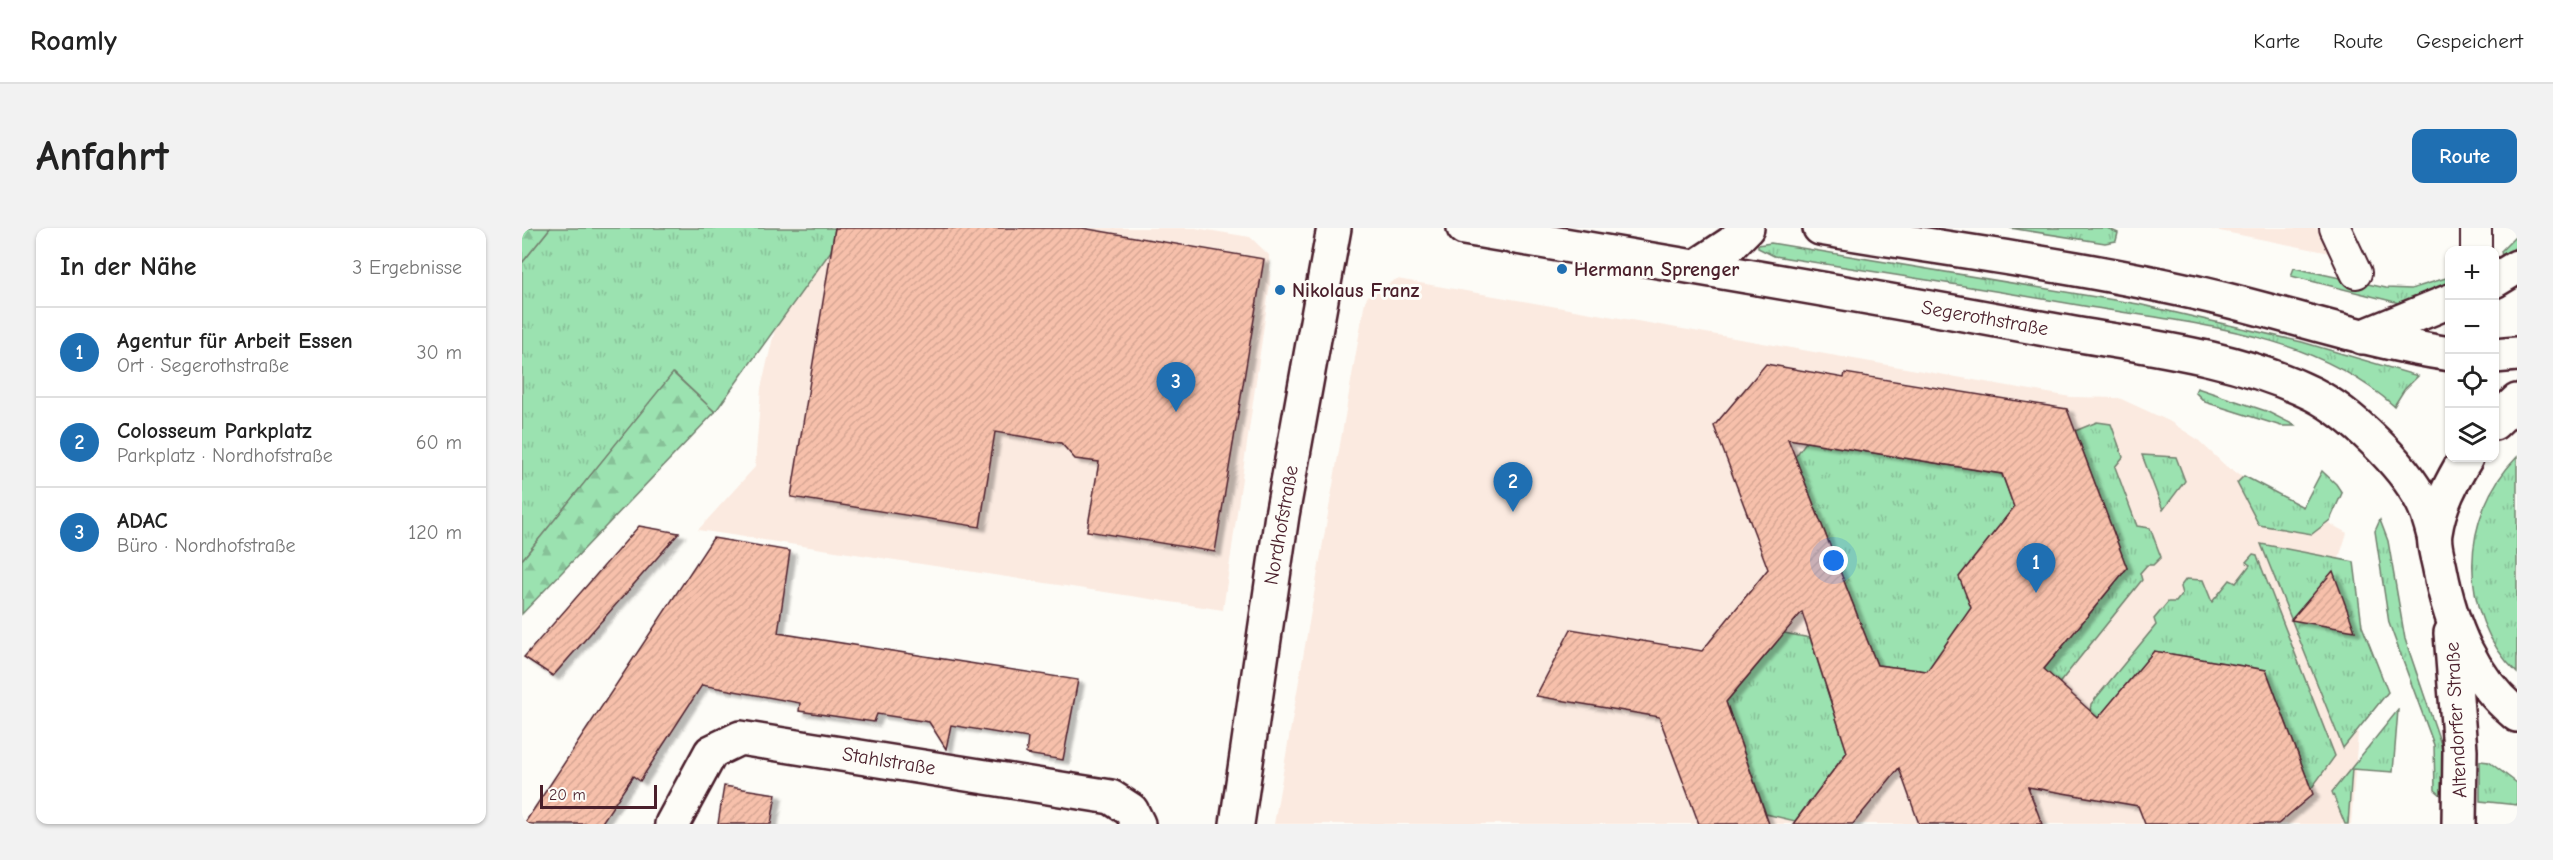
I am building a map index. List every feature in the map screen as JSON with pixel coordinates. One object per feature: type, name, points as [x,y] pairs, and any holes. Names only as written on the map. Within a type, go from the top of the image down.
[{"type":"main road","name":"Nordhofstraße","points":[[1238,824],[1282,515],[1334,228]]},
{"type":"main road","name":"Segerothstraße","points":[[1464,228],[1697,266],[2163,350],[2258,371],[2315,395],[2370,438],[2413,486],[2427,511],[2451,617]]},
{"type":"main road","points":[[1697,266],[1732,243],[1747,228]]},
{"type":"main road","points":[[1820,228],[2071,269],[2210,296],[2362,337],[2445,353]]},
{"type":"main road","points":[[2499,278],[2517,267]]},
{"type":"main road","points":[[2362,337],[2445,303]]},
{"type":"main road","points":[[2499,356],[2517,354]]},
{"type":"main road","points":[[2434,536],[2446,493],[2464,462]]},
{"type":"main road","points":[[2451,617],[2472,664],[2498,697],[2517,715]]},
{"type":"main road","name":"Altendorfer Straße","points":[[2451,617],[2460,750],[2459,824]]},
{"type":"main road","name":"Stahlstraße","points":[[672,824],[711,752],[740,738],[1111,797],[1131,810],[1138,824]]},
{"type":"street","points":[[2335,228],[2356,273]]},
{"type":"street","points":[[2476,228],[2476,246]]},
{"type":"shaded area","points":[[835,228],[1195,228],[1250,237],[1269,255],[1270,284],[1223,610],[698,530],[755,467],[761,388],[775,329],[831,251]]},
{"type":"shaded area","points":[[2205,228],[2317,228],[2330,253]]},
{"type":"shaded area","points":[[1397,279],[2071,397],[2119,398],[2169,421],[2197,439],[2228,468],[2347,533],[2339,558],[2362,682],[2351,824],[1274,824],[1365,301],[1370,293]]},
{"type":"green space","points":[[522,228],[550,228],[522,263]]},
{"type":"green space","points":[[550,228],[835,228],[831,251],[715,412],[674,373],[522,560],[522,263]]},
{"type":"green space","points":[[2010,228],[2107,228],[2118,233],[2116,241],[2105,243]]},
{"type":"green space","points":[[2517,235],[2517,246],[2502,257],[2501,251]]},
{"type":"green space","points":[[1771,243],[2138,304],[2302,342],[2418,376],[2404,390],[2394,406],[2361,381],[2325,361],[2287,346],[2248,335],[2166,319],[1774,256],[1758,248],[1758,245]]},
{"type":"green space","points":[[2294,268],[2386,288],[2411,289],[2445,278],[2445,289],[2399,303],[2291,276]]},
{"type":"green space","points":[[673,373],[715,412],[522,614],[522,560]]},
{"type":"green space","points":[[2197,388],[2266,411],[2296,426],[2281,426],[2205,402],[2195,392]]},
{"type":"green space","points":[[2097,422],[2111,424],[2123,457],[2115,467],[2137,526],[2150,528],[2161,557],[2153,565],[2147,565],[2140,573],[2142,580],[2057,686],[2043,670],[2127,568],[2075,431]]},
{"type":"green space","points":[[1806,442],[2002,474],[2014,507],[1971,608],[1927,671],[1877,665],[1795,457]]},
{"type":"green space","points":[[2142,455],[2176,457],[2185,481],[2163,510]]},
{"type":"green space","points":[[2517,457],[2517,673],[2497,649],[2484,623],[2475,594],[2473,565],[2476,536],[2484,507],[2498,481]]},
{"type":"green space","points":[[2322,471],[2342,493],[2330,520],[2312,534],[2259,525],[2237,483],[2244,476],[2303,507]]},
{"type":"green space","points":[[2380,520],[2388,541],[2405,639],[2445,756],[2442,796],[2435,790],[2434,745],[2389,623],[2375,531]]},
{"type":"green space","points":[[2261,544],[2354,562],[2362,626],[2388,692],[2343,748]]},
{"type":"green space","points":[[2253,554],[2257,555],[2335,756],[2311,789],[2266,670],[2154,651],[2088,730],[2091,704],[2156,625],[2154,619],[2168,602],[2176,602],[2182,594],[2180,587],[2186,579],[2203,580],[2212,602],[2230,580],[2236,583],[2250,565],[2246,562]]},
{"type":"green space","points":[[1784,633],[1810,638],[1847,752],[1795,821],[1766,814],[1726,702]]},
{"type":"green space","points":[[2398,710],[2393,772],[2352,769],[2348,824],[2345,824],[2332,792]]},
{"type":"green space","points":[[2480,761],[2489,762],[2517,783],[2517,805],[2480,801]]},
{"type":"building","points":[[835,228],[1082,228],[1264,259],[1215,552],[1087,531],[1099,462],[1075,459],[1061,443],[995,432],[980,527],[791,497]]},
{"type":"building","points":[[1766,364],[1844,378],[1845,373],[2067,409],[2127,568],[2044,669],[2098,718],[2154,651],[2266,670],[2313,794],[2278,824],[2145,824],[2138,806],[2028,787],[2042,824],[1919,824],[1899,768],[1853,824],[1793,824],[1847,752],[1802,612],[1726,702],[1769,824],[1699,824],[1659,717],[1536,696],[1571,629],[1702,651],[1768,569],[1714,426]],"holes":[[[1788,439],[2002,474],[2014,507],[1959,577],[1971,608],[1927,671],[1877,665]]]},
{"type":"building","points":[[639,526],[679,533],[553,676],[524,657]]},
{"type":"building","points":[[713,538],[790,551],[778,633],[1078,680],[1063,760],[1026,754],[1028,738],[951,725],[946,749],[929,722],[877,714],[874,722],[799,711],[800,703],[702,685],[640,781],[633,776],[601,824],[524,824]]},
{"type":"building","points":[[2333,571],[2355,631],[2291,620]]},
{"type":"building","points":[[724,786],[776,794],[771,824],[718,824]]},
{"type":"place","name":"Hermann Sprenger","points":[[1562,269]]},
{"type":"place","name":"Nikolaus Franz","points":[[1280,290]]},
{"type":"place","name":"ADAC","points":[[1176,412]]},
{"type":"place","name":"Colosseum Parkplatz","points":[[1513,512]]},
{"type":"place","name":"Agentur für Arbeit Essen","points":[[2036,593]]}]
